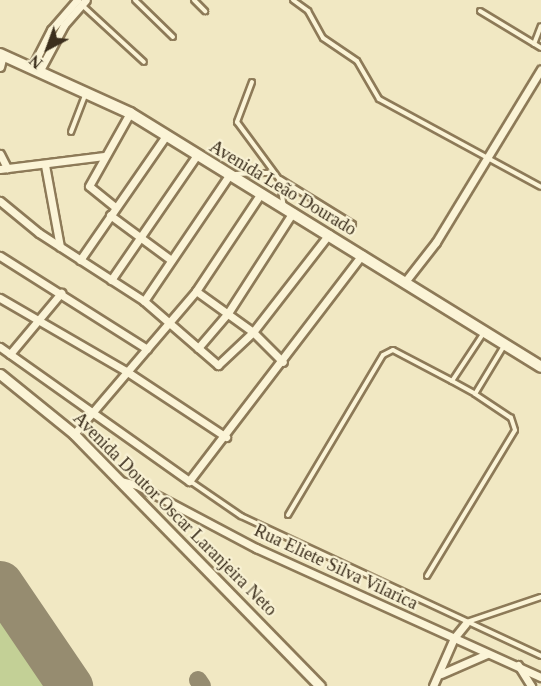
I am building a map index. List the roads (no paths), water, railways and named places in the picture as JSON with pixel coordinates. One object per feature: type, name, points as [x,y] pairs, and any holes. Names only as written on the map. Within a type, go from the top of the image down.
[{"type":"main road","name":"Avenida Leão Dourado","points":[[2,54],[88,90],[130,113],[541,367]]},
{"type":"street","points":[[36,68],[81,1]]},
{"type":"street","points":[[0,67],[2,54]]},
{"type":"street","points":[[404,283],[436,242],[486,154],[541,69]]},
{"type":"street","points":[[115,207],[89,188],[104,156],[130,113]]},
{"type":"street","points":[[81,260],[115,207],[166,136]]},
{"type":"street","points":[[0,154],[4,169],[104,156]]},
{"type":"street","points":[[111,280],[197,154]]},
{"type":"street","points":[[45,165],[60,247]]},
{"type":"street","points":[[144,301],[230,174]]},
{"type":"street","points":[[74,434],[196,291],[261,193]]},
{"type":"street","points":[[0,201],[60,247],[171,321],[218,365],[253,332],[329,234]]},
{"type":"street","points":[[198,348],[228,313],[288,209]]},
{"type":"street","points":[[110,215],[171,260]]},
{"type":"street","points":[[0,347],[189,481],[226,437],[362,255]]},
{"type":"street","points":[[0,256],[61,292],[147,349]]},
{"type":"street","points":[[196,291],[253,332],[283,362]]},
{"type":"street","points":[[10,354],[61,292]]},
{"type":"street","points":[[0,298],[126,371],[226,437]]},
{"type":"street","name":"Avenida Doutor Oscar Laranjeira Neto","points":[[0,374],[74,434],[318,685]]},
{"type":"street","name":"Rua Eliete Silva Vilarica","points":[[120,481],[137,485],[256,548],[541,677]]},
{"type":"street","points":[[433,686],[441,674],[454,638],[466,622]]},
{"type":"street","points":[[441,674],[487,654]]},
{"type":"street","points":[[518,665],[531,686]]},
{"type":"lane","points":[[135,0],[173,37]]},
{"type":"lane","points":[[194,0],[205,11]]},
{"type":"lane","points":[[293,0],[308,11],[323,38],[357,61],[379,99],[486,154],[541,187]]},
{"type":"lane","points":[[81,1],[144,63]]},
{"type":"lane","points":[[480,11],[541,48]]},
{"type":"lane","points":[[534,44],[541,26]]},
{"type":"lane","points":[[252,82],[237,122],[273,173],[353,225]]},
{"type":"lane","points":[[71,132],[88,90]]},
{"type":"lane","points":[[230,174],[273,173]]},
{"type":"lane","points":[[279,179],[288,209]]},
{"type":"lane","points":[[452,381],[483,333]]},
{"type":"lane","points":[[475,394],[504,346]]},
{"type":"lane","points":[[288,515],[383,355],[393,350],[475,394],[511,418],[515,430],[427,576]]},
{"type":"lane","points":[[189,481],[241,516],[541,656]]},
{"type":"lane","points":[[466,622],[541,597]]}]
